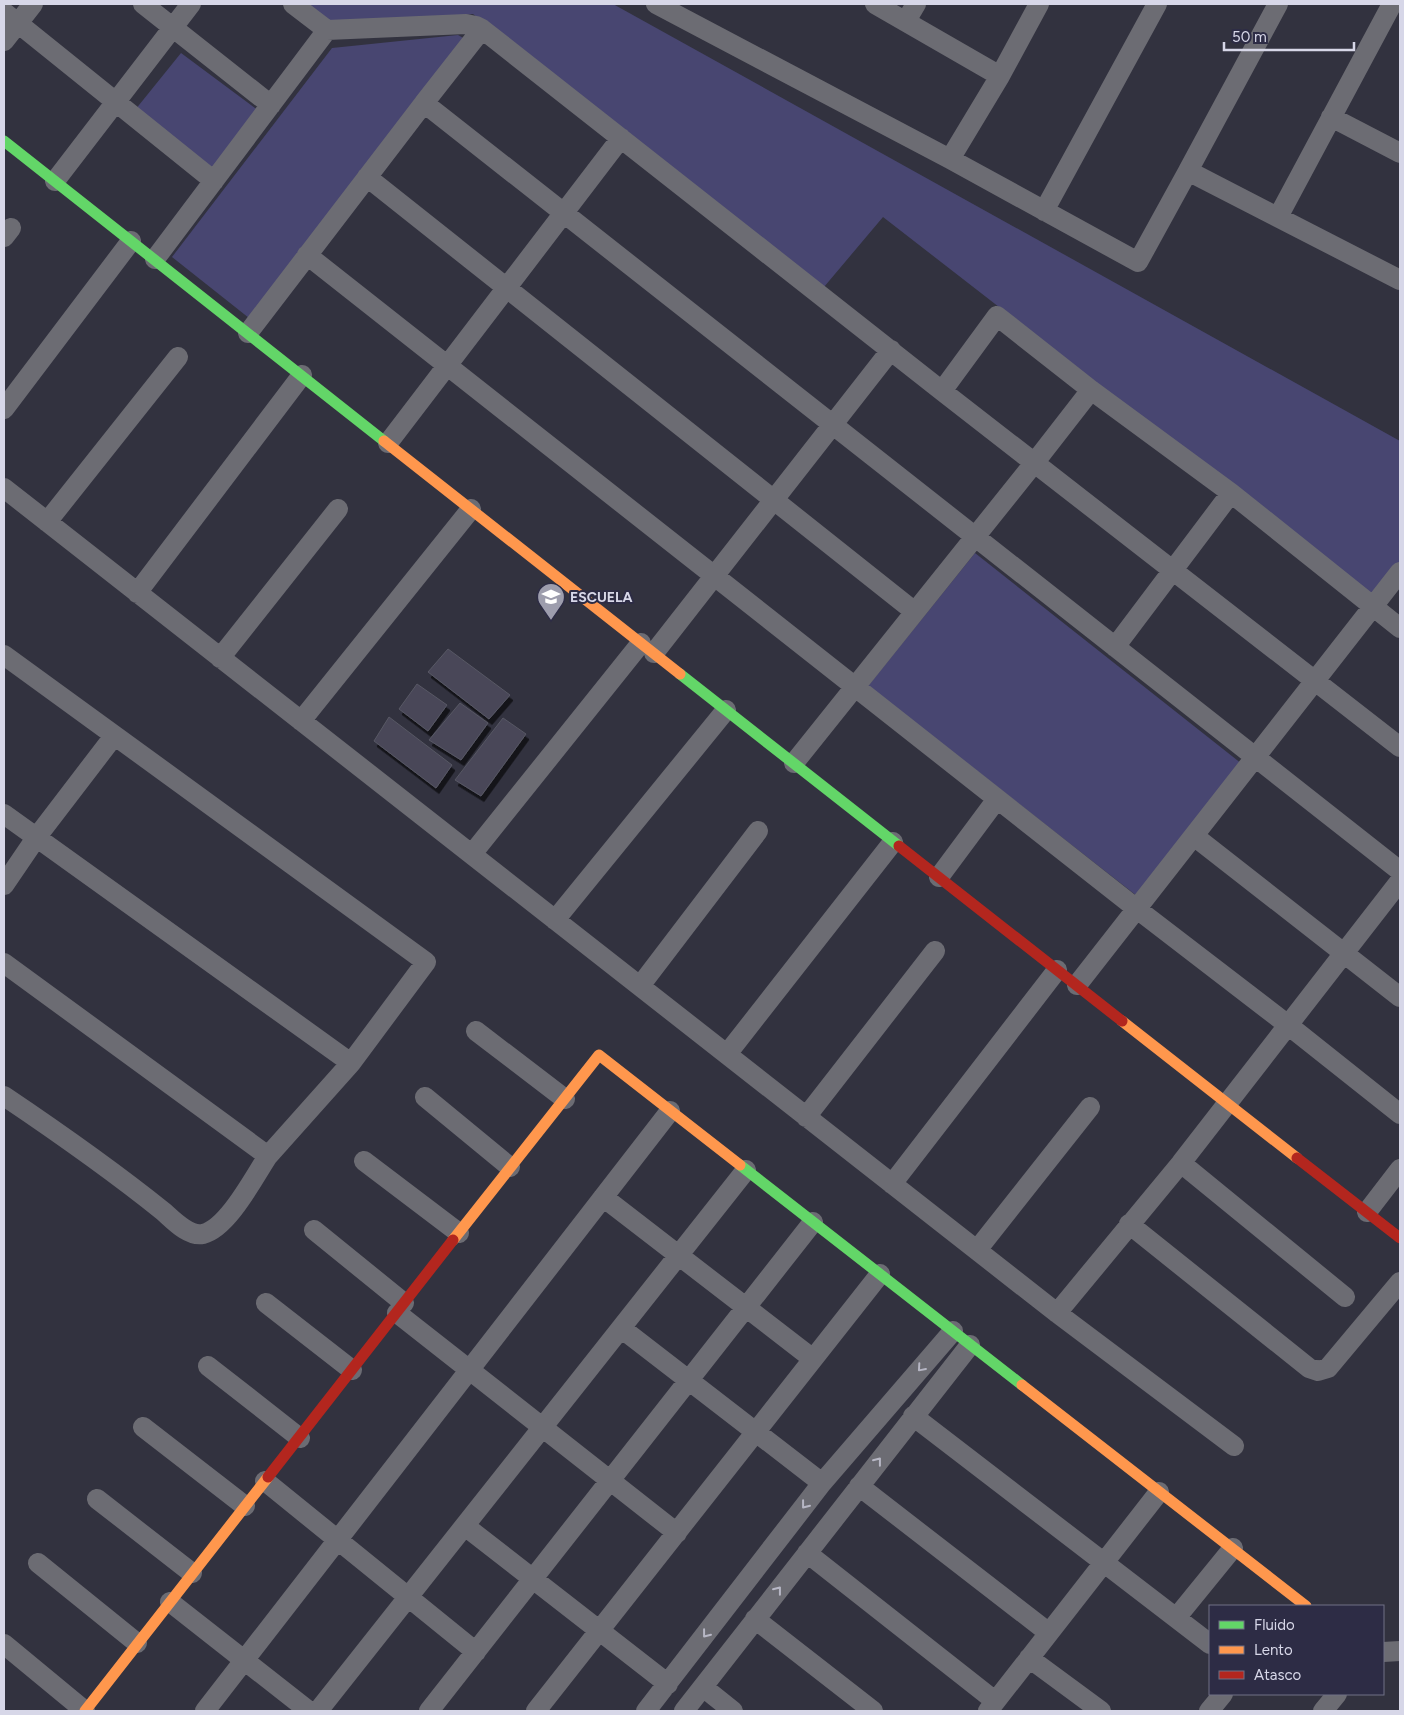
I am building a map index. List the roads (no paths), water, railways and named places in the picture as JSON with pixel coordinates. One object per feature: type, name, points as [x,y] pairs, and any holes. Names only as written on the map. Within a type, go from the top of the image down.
[{"type":"street","points":[[4,41],[11,18],[34,4]]},
{"type":"street","points":[[144,4],[271,105]]},
{"type":"street","points":[[55,181],[191,4]]},
{"type":"street","points":[[293,4],[327,30],[466,24],[482,29],[942,391],[1400,747]]},
{"type":"street","points":[[656,4],[950,159],[1138,262],[1278,4]]},
{"type":"street","points":[[875,4],[911,12],[1000,76]]},
{"type":"street","points":[[950,159],[1000,76],[1039,4]]},
{"type":"street","points":[[1044,211],[1157,4]]},
{"type":"street","points":[[1278,217],[1331,117],[1392,16]]},
{"type":"street","points":[[11,18],[214,180]]},
{"type":"street","points":[[248,333],[482,29]]},
{"type":"street","points":[[155,259],[327,30]]},
{"type":"street","points":[[424,103],[1400,871]]},
{"type":"street","points":[[1331,117],[1400,154]]},
{"type":"street","points":[[388,443],[621,138]]},
{"type":"street","points":[[4,141],[893,842],[1400,1238]]},
{"type":"street","points":[[1188,171],[1400,280]]},
{"type":"street","points":[[367,177],[915,612]]},
{"type":"street","points":[[4,409],[131,241]]},
{"type":"street","points":[[307,255],[1400,1114]]},
{"type":"street","points":[[942,391],[998,316],[1091,390],[1230,493],[1400,628]]},
{"type":"street","points":[[472,854],[647,648],[714,576],[891,350]]},
{"type":"street","points":[[47,522],[178,357]]},
{"type":"street","points":[[138,593],[302,375]]},
{"type":"street","points":[[794,763],[976,537],[1091,390]]},
{"type":"street","points":[[4,488],[1057,1313],[1234,1446]]},
{"type":"street","points":[[1115,647],[1230,493]]},
{"type":"street","points":[[220,658],[338,509]]},
{"type":"street","points":[[301,721],[471,509]]},
{"type":"street","points":[[1077,985],[1400,572]]},
{"type":"street","points":[[4,655],[426,962],[351,1063],[268,1156],[230,1214],[216,1228],[202,1234],[187,1231],[130,1185],[4,1096]]},
{"type":"street","points":[[555,920],[726,710]]},
{"type":"street","points":[[4,885],[36,838],[114,736]]},
{"type":"street","points":[[939,877],[998,799]]},
{"type":"street","points":[[4,814],[351,1063]]},
{"type":"street","points":[[640,986],[758,831]]},
{"type":"street","points":[[1194,836],[1400,997]]},
{"type":"street","points":[[727,1054],[893,842]]},
{"type":"street","points":[[1057,1313],[1181,1163],[1400,881]]},
{"type":"street","points":[[806,1116],[935,951]]},
{"type":"street","points":[[4,963],[268,1156]]},
{"type":"street","points":[[892,1184],[1057,970]]},
{"type":"street","points":[[476,1031],[565,1099]]},
{"type":"street","points":[[4,1644],[85,1711],[599,1056],[1233,1548],[1298,1604]]},
{"type":"street","points":[[425,1097],[510,1167]]},
{"type":"street","points":[[977,1250],[1090,1107]]},
{"type":"street","points":[[205,1711],[670,1111]]},
{"type":"street","points":[[364,1161],[459,1233]]},
{"type":"street","points":[[1181,1163],[1344,1296]]},
{"type":"street","points":[[318,1711],[746,1170]]},
{"type":"street","points":[[1367,1212],[1400,1170]]},
{"type":"street","points":[[603,1197],[813,1359]]},
{"type":"street","points":[[429,1711],[814,1222]]},
{"type":"street","points":[[1129,1224],[1309,1368],[1318,1371],[1328,1368],[1400,1282]]},
{"type":"street","points":[[314,1230],[469,1370],[677,1533]]},
{"type":"street","points":[[536,1711],[880,1274]]},
{"type":"street","points":[[266,1303],[352,1370]]},
{"type":"street","points":[[621,1328],[822,1483]]},
{"type":"street","points":[[646,1711],[822,1483],[953,1331]]},
{"type":"street","points":[[684,1711],[970,1345]]},
{"type":"street","points":[[208,1366],[300,1438]]},
{"type":"street","points":[[913,1416],[1209,1643]]},
{"type":"street","points":[[143,1427],[245,1506]]},
{"type":"street","points":[[264,1481],[476,1652]]},
{"type":"street","points":[[859,1486],[1049,1633]]},
{"type":"street","points":[[807,1553],[991,1706],[1159,1492]]},
{"type":"street","points":[[97,1499],[192,1573]]},
{"type":"street","points":[[465,1526],[668,1684]]},
{"type":"street","points":[[1176,1618],[1233,1548]]},
{"type":"street","points":[[38,1563],[137,1643]]},
{"type":"street","points":[[170,1602],[309,1711]]},
{"type":"street","points":[[755,1619],[873,1711]]},
{"type":"street","points":[[1384,1652],[1400,1650]]},
{"type":"street","points":[[1029,1658],[1101,1711]]},
{"type":"street","points":[[703,1687],[733,1711]]},
{"type":"street","points":[[1210,1711],[1222,1695]]},
{"type":"street","points":[[1323,1711],[1336,1695]]},
{"type":"place","name":"ESCUELA","points":[[551,621]]}]
